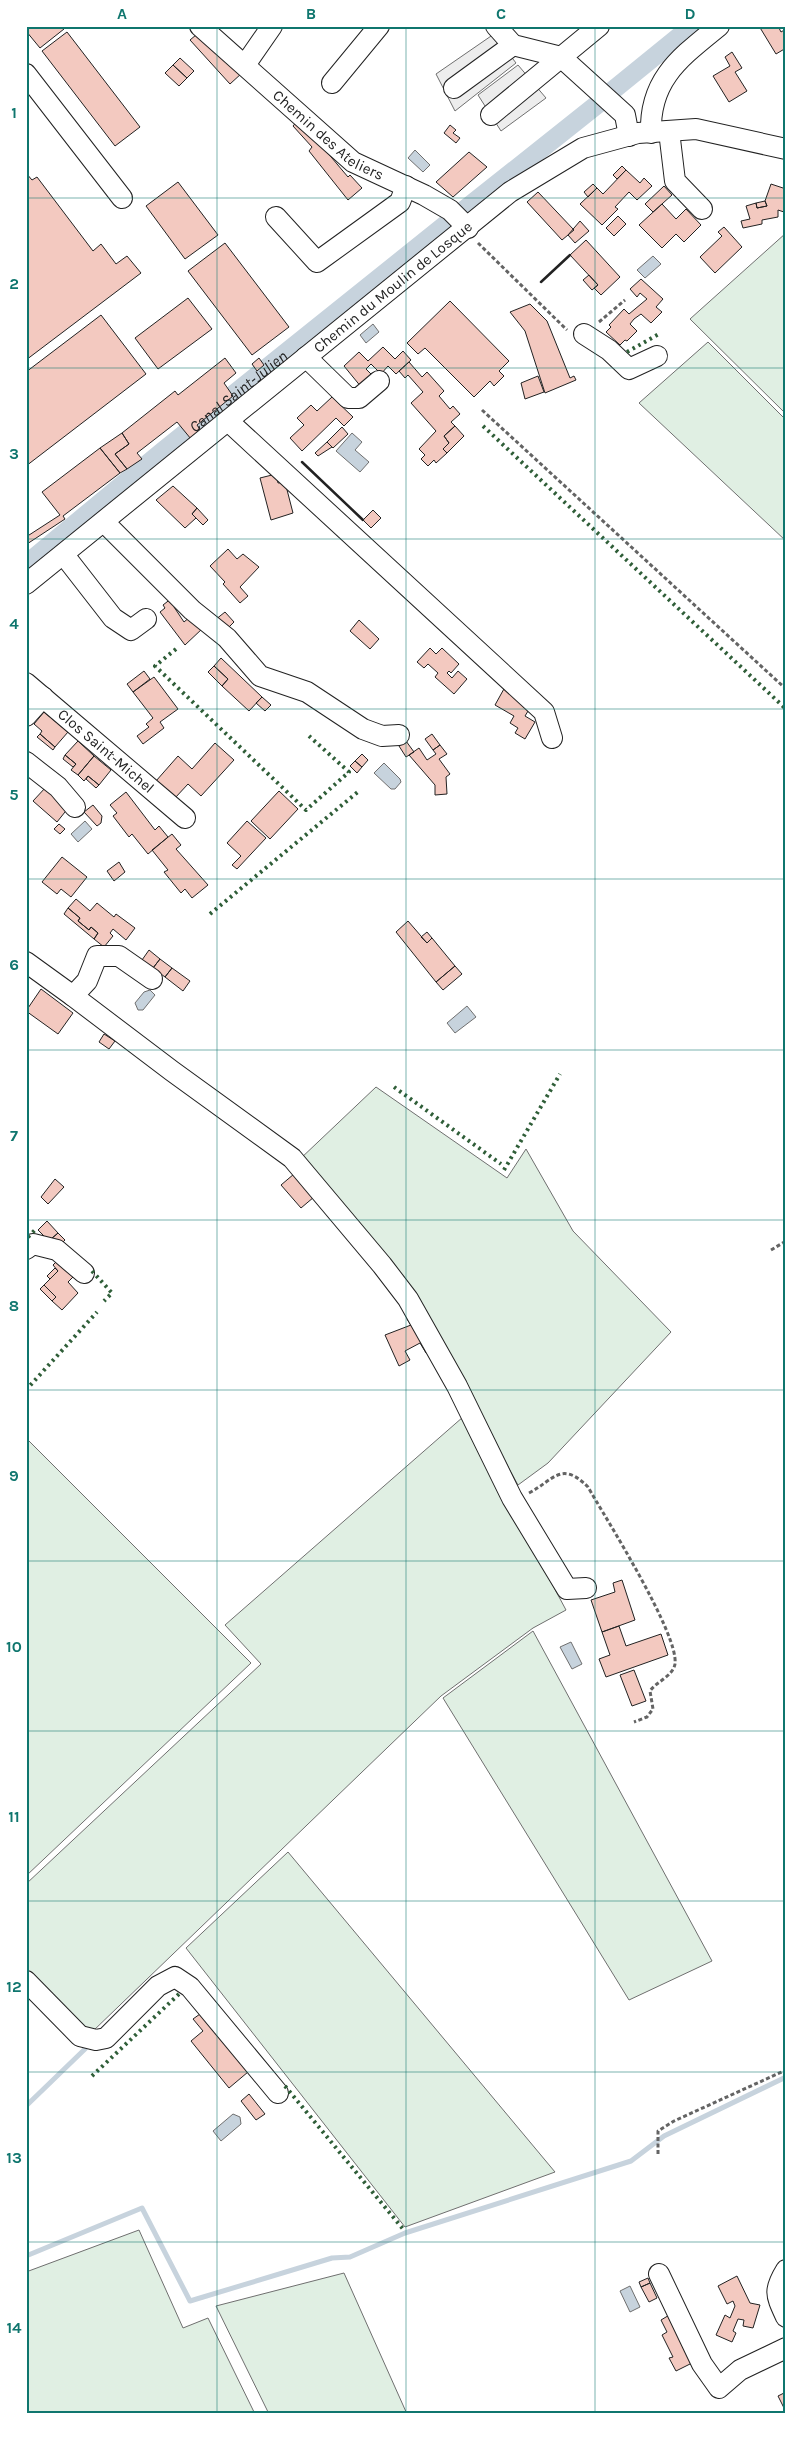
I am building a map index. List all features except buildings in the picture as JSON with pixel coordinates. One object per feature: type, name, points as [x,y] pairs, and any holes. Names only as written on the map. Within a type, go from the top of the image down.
[{"type":"street","name":"Chemin des Ateliers","points":[[200,26],[353,162],[406,186],[461,221]]},
{"type":"street","points":[[245,65],[272,26]]},
{"type":"street","points":[[332,83],[379,26]]},
{"type":"street","points":[[496,26],[513,45],[561,57],[614,103],[624,115],[629,136]]},
{"type":"street","points":[[491,115],[600,26]]},
{"type":"street","points":[[702,209],[675,181],[660,132],[650,122],[662,78],[680,57],[719,26]]},
{"type":"street","points":[[454,88],[513,45]]},
{"type":"street","points":[[26,74],[122,198]]},
{"type":"street","name":"Chemin du Moulin de Losque","points":[[28,579],[64,555],[306,357],[461,221],[582,148],[629,136],[696,129],[786,149]]},
{"type":"street","points":[[276,217],[317,262],[400,202],[406,186]]},
{"type":"street","points":[[584,334],[609,350],[629,369],[657,356]]},
{"type":"street","points":[[306,357],[348,398],[359,398],[379,381]]},
{"type":"street","points":[[228,421],[544,712],[552,738]]},
{"type":"street","points":[[104,522],[192,610],[227,638],[260,676],[307,692],[363,729],[382,736],[400,734]]},
{"type":"street","points":[[64,555],[114,618],[131,630],[146,619]]},
{"type":"street","name":"Clos Saint-Michel","points":[[26,683],[185,818]]},
{"type":"street","points":[[26,716],[43,697]]},
{"type":"street","points":[[26,762],[58,787],[75,807]]},
{"type":"street","points":[[73,996],[87,981],[97,956],[119,956],[152,979]]},
{"type":"street","points":[[26,962],[292,1158],[408,1299],[457,1386],[512,1498],[567,1590],[586,1588]]},
{"type":"street","points":[[26,1249],[33,1244],[57,1250],[84,1273]]},
{"type":"street","points":[[26,1981],[80,2036],[96,2040],[106,2038],[158,1986],[175,1977],[190,1987],[278,2094]]},
{"type":"street","points":[[786,2270],[776,2286],[777,2296],[786,2317]]},
{"type":"street","points":[[659,2274],[702,2364],[719,2388],[740,2370],[786,2348]]},
{"type":"path","points":[[461,221],[477,242],[578,340],[625,300]]},
{"type":"path","points":[[482,410],[786,689]]},
{"type":"path","points":[[772,1250],[786,1241]]},
{"type":"path","points":[[512,1498],[532,1491],[555,1475],[564,1472],[577,1476],[588,1487],[649,1593],[672,1648],[675,1664],[671,1673],[655,1683],[650,1691],[653,1709],[647,1717],[634,1722]]},
{"type":"path","points":[[658,2154],[658,2131],[674,2121],[786,2070]]},
{"type":"green space","points":[[786,233],[786,414],[690,319]]},
{"type":"green space","points":[[708,342],[786,420],[786,541],[639,403]]},
{"type":"green space","points":[[376,1087],[507,1178],[526,1149],[573,1231],[671,1332],[548,1463],[518,1485],[408,1284],[299,1160]]},
{"type":"green space","points":[[463,1417],[566,1610],[533,1628],[441,1696],[92,2032],[78,2027],[26,1971],[26,1884],[261,1664],[225,1625]]},
{"type":"green space","points":[[26,1438],[251,1663],[26,1876]]},
{"type":"green space","points":[[533,1631],[712,1961],[629,2000],[443,1698]]},
{"type":"green space","points":[[288,1852],[555,2172],[405,2227],[186,1948]]},
{"type":"green space","points":[[139,2230],[183,2328],[208,2318],[255,2414],[26,2414],[26,2272]]},
{"type":"green space","points":[[344,2273],[407,2414],[269,2414],[216,2306]]},
{"type":"shaded area","points":[[494,34],[516,63],[455,111],[436,74]]},
{"type":"shaded area","points":[[518,65],[546,98],[501,131],[478,95]]},
{"type":"shaded area","points":[[415,150],[430,165],[423,172],[408,158]]},
{"type":"shaded area","points":[[653,256],[661,264],[645,278],[637,270]]},
{"type":"shaded area","points":[[373,324],[379,332],[366,343],[360,335]]},
{"type":"shaded area","points":[[352,433],[362,442],[355,450],[369,462],[360,472],[336,451]]},
{"type":"shaded area","points":[[384,763],[400,779],[401,782],[395,789],[391,789],[374,773]]},
{"type":"shaded area","points":[[85,821],[92,829],[78,842],[71,834]]},
{"type":"shaded area","points":[[150,990],[155,995],[143,1010],[138,1010],[135,1003],[144,992]]},
{"type":"shaded area","points":[[467,1006],[476,1017],[455,1033],[447,1023]]},
{"type":"shaded area","points":[[571,1642],[582,1664],[572,1669],[560,1647]]},
{"type":"shaded area","points":[[233,2114],[240,2117],[241,2124],[221,2141],[213,2131]]},
{"type":"shaded area","points":[[630,2286],[640,2307],[630,2312],[620,2291]]},
{"type":"waterway","name":"Canal Saint-Julien","points":[[612,91],[692,26]]},
{"type":"waterway","name":"Canal Saint-Julien","points":[[463,211],[599,103]]},
{"type":"waterway","name":"Canal Saint-Julien","points":[[29,562],[163,451],[449,222]]},
{"type":"waterway","points":[[26,2106],[85,2049]]},
{"type":"waterway","points":[[26,2256],[142,2208],[190,2301],[332,2258],[350,2257],[405,2233],[631,2161],[664,2136],[786,2077]]},
{"type":"hedge","points":[[627,352],[659,334]]},
{"type":"hedge","points":[[483,426],[786,709]]},
{"type":"hedge","points":[[176,649],[155,666],[306,810],[349,772],[309,736]]},
{"type":"hedge","points":[[210,914],[359,791]]},
{"type":"hedge","points":[[504,1170],[560,1074]]},
{"type":"hedge","points":[[394,1087],[501,1164]]},
{"type":"hedge","points":[[28,1237],[37,1228]]},
{"type":"hedge","points":[[92,1271],[112,1293],[104,1301]]},
{"type":"hedge","points":[[26,1390],[97,1312]]},
{"type":"hedge","points":[[92,2076],[179,1994]]},
{"type":"hedge","points":[[285,2086],[403,2229]]},
{"type":"wall","points":[[541,282],[570,255]]},
{"type":"wall","points":[[302,462],[363,520]]}]
